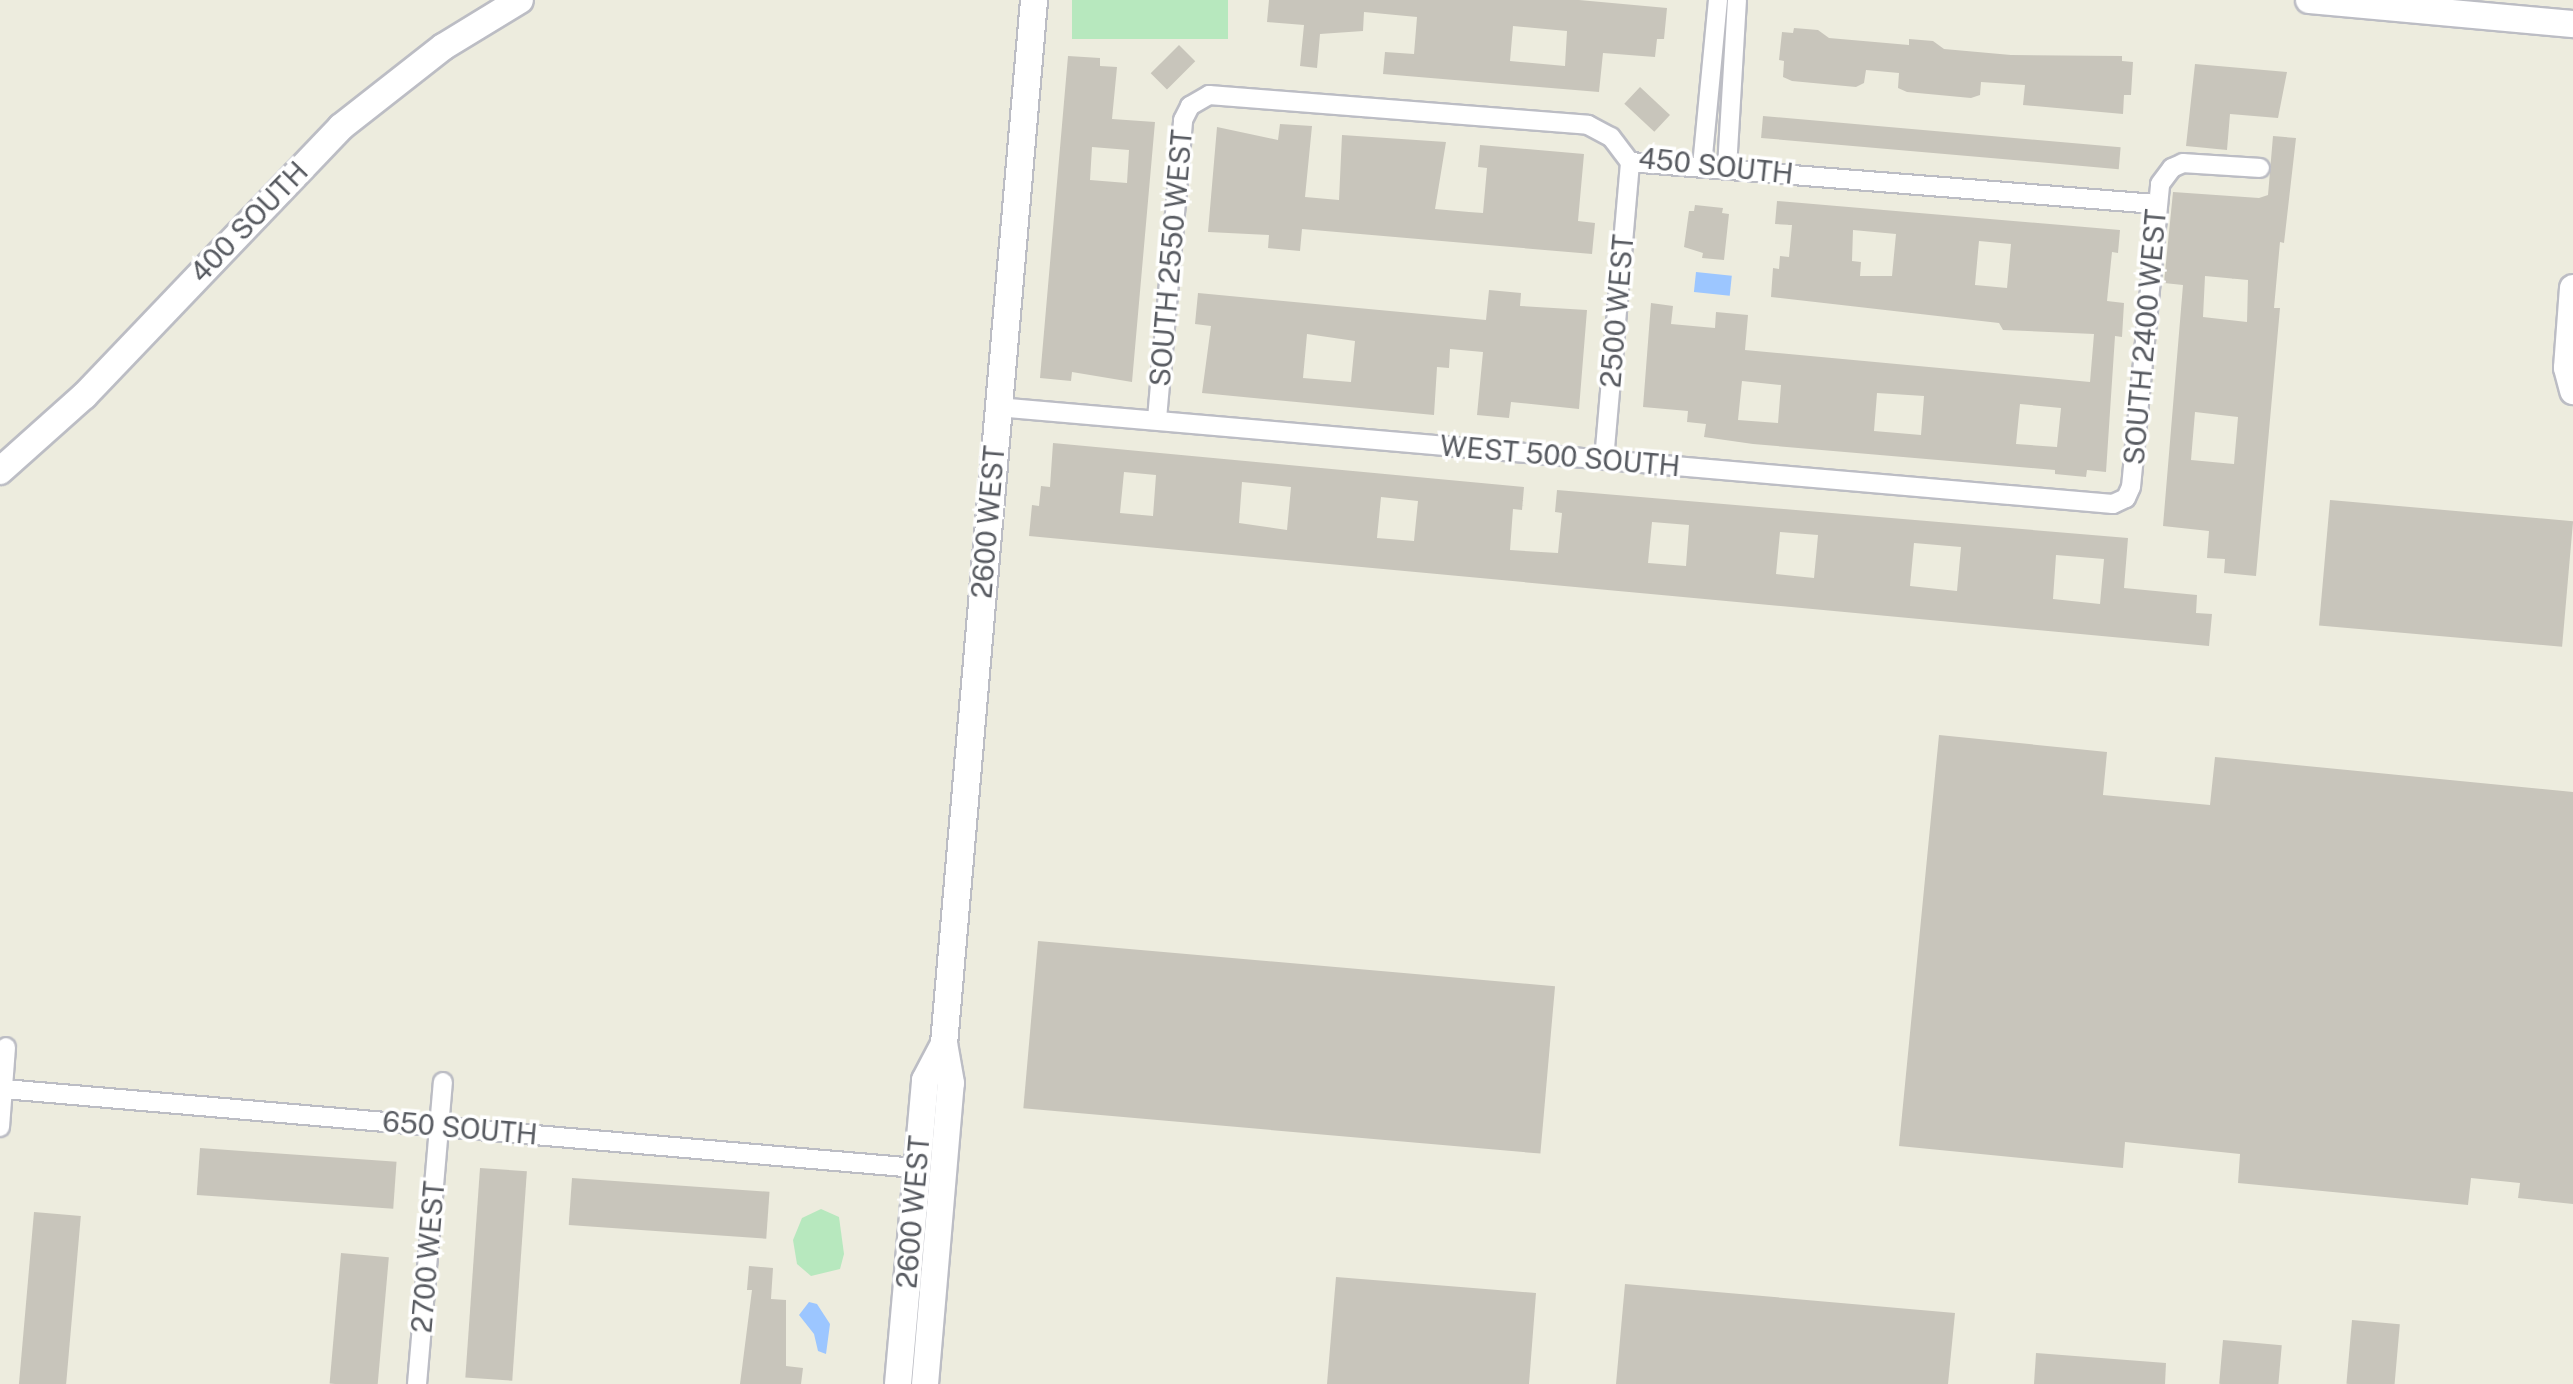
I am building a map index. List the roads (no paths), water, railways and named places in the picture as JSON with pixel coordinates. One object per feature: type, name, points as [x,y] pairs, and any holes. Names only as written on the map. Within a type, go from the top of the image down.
[{"type":"street","name":"400 SOUTH","points":[[0,471],[84,396],[341,127],[443,47],[520,0]]},
{"type":"street","name":"2600 WEST","points":[[925,1384],[951,1083],[944,1044],[1034,0]]},
{"type":"street","points":[[1702,166],[1718,0]]},
{"type":"street","points":[[1727,168],[1737,0]]},
{"type":"street","points":[[2309,0],[2573,24]]},
{"type":"street","name":"450 SOUTH","points":[[1195,101],[1223,94],[1588,125],[1611,137],[1630,162],[2155,204]]},
{"type":"street","name":"SOUTH 2550 WEST","points":[[1157,419],[1183,120],[1195,101]]},
{"type":"street","name":"2500 WEST","points":[[1604,460],[1630,162]]},
{"type":"street","name":"SOUTH 2400 WEST","points":[[2123,501],[2131,487],[2155,204],[2163,180],[2179,164],[2260,168]]},
{"type":"street","points":[[2573,288],[2567,368],[2573,391]]},
{"type":"street","name":"WEST 500 SOUTH","points":[[997,407],[2104,505],[2123,501]]},
{"type":"street","name":"2600 WEST","points":[[898,1384],[925,1080],[944,1044]]},
{"type":"street","points":[[0,1127],[6,1047]]},
{"type":"street","name":"2700 WEST","points":[[417,1384],[443,1082]]},
{"type":"street","name":"650 SOUTH","points":[[4,1089],[917,1168]]},
{"type":"water","points":[[1696,272],[1732,276],[1730,296],[1694,292]]},
{"type":"water","points":[[809,1302],[817,1304],[830,1324],[826,1354],[818,1351],[814,1334],[799,1315]]}]
